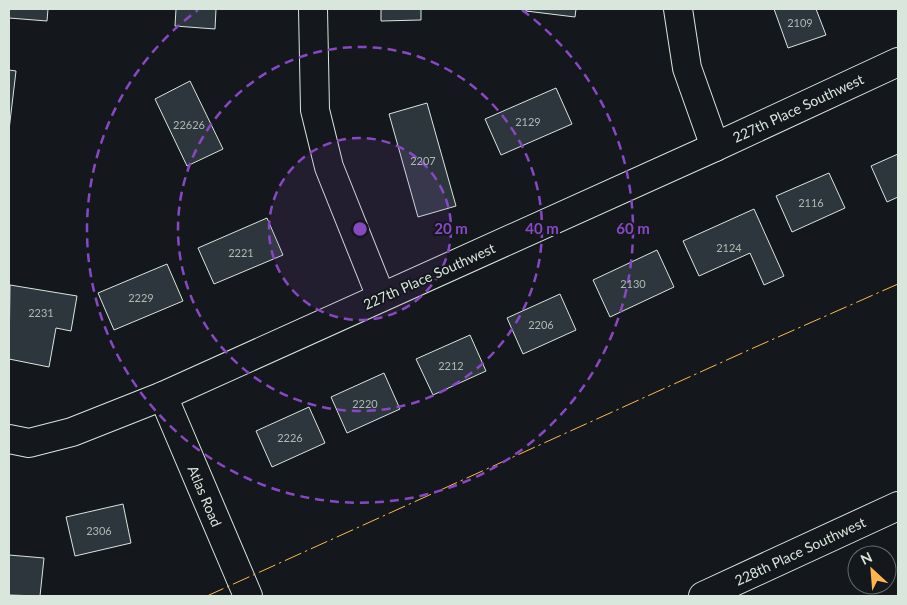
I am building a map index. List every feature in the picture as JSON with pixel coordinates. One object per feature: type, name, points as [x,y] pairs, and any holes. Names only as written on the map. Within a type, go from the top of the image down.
[{"type":"street","points":[[313,9],[316,110],[329,167],[381,297]]},
{"type":"street","points":[[678,9],[687,68],[715,147]]},
{"type":"street","name":"227th Place Southwest","points":[[9,439],[29,443],[72,432],[163,396],[715,147],[898,62]]},
{"type":"street","name":"Atlas Road","points":[[163,396],[248,596]]},
{"type":"street","name":"228th Place Southwest","points":[[703,596],[898,506]]},
{"type":"building","points":[[9,9],[48,9],[47,21],[9,18]]},
{"type":"building","points":[[176,9],[216,9],[215,29],[175,26]]},
{"type":"building","points":[[381,9],[421,9],[421,20],[381,21]]},
{"type":"building","points":[[526,9],[576,9],[575,17],[526,11]]},
{"type":"building","points":[[774,9],[816,9],[826,35],[788,48]]},
{"type":"building","points":[[9,70],[16,71],[9,130]]},
{"type":"building","points":[[190,81],[223,149],[187,166],[155,99]]},
{"type":"building","points":[[556,88],[572,124],[501,155],[485,119]]},
{"type":"building","points":[[427,103],[456,206],[418,217],[389,114]]},
{"type":"building","points":[[898,154],[898,197],[887,202],[871,166]]},
{"type":"building","points":[[829,173],[845,208],[792,232],[776,196]]},
{"type":"building","points":[[754,209],[784,276],[764,285],[750,253],[699,276],[683,241]]},
{"type":"building","points":[[267,218],[283,255],[214,284],[198,248]]},
{"type":"building","points":[[657,250],[674,287],[610,317],[593,280]]},
{"type":"building","points":[[167,264],[183,301],[114,330],[98,293]]},
{"type":"building","points":[[10,285],[77,296],[71,331],[56,328],[49,367],[9,359]]},
{"type":"building","points":[[560,294],[576,330],[523,354],[507,318]]},
{"type":"building","points":[[470,335],[486,371],[433,395],[416,359]]},
{"type":"building","points":[[384,373],[400,409],[347,433],[331,397]]},
{"type":"building","points":[[309,407],[325,443],[272,467],[256,431]]},
{"type":"building","points":[[123,504],[131,543],[75,556],[66,517]]},
{"type":"building","points":[[9,555],[44,558],[40,596],[9,595]]},
{"type":"power","points":[[207,596],[898,284]]}]
